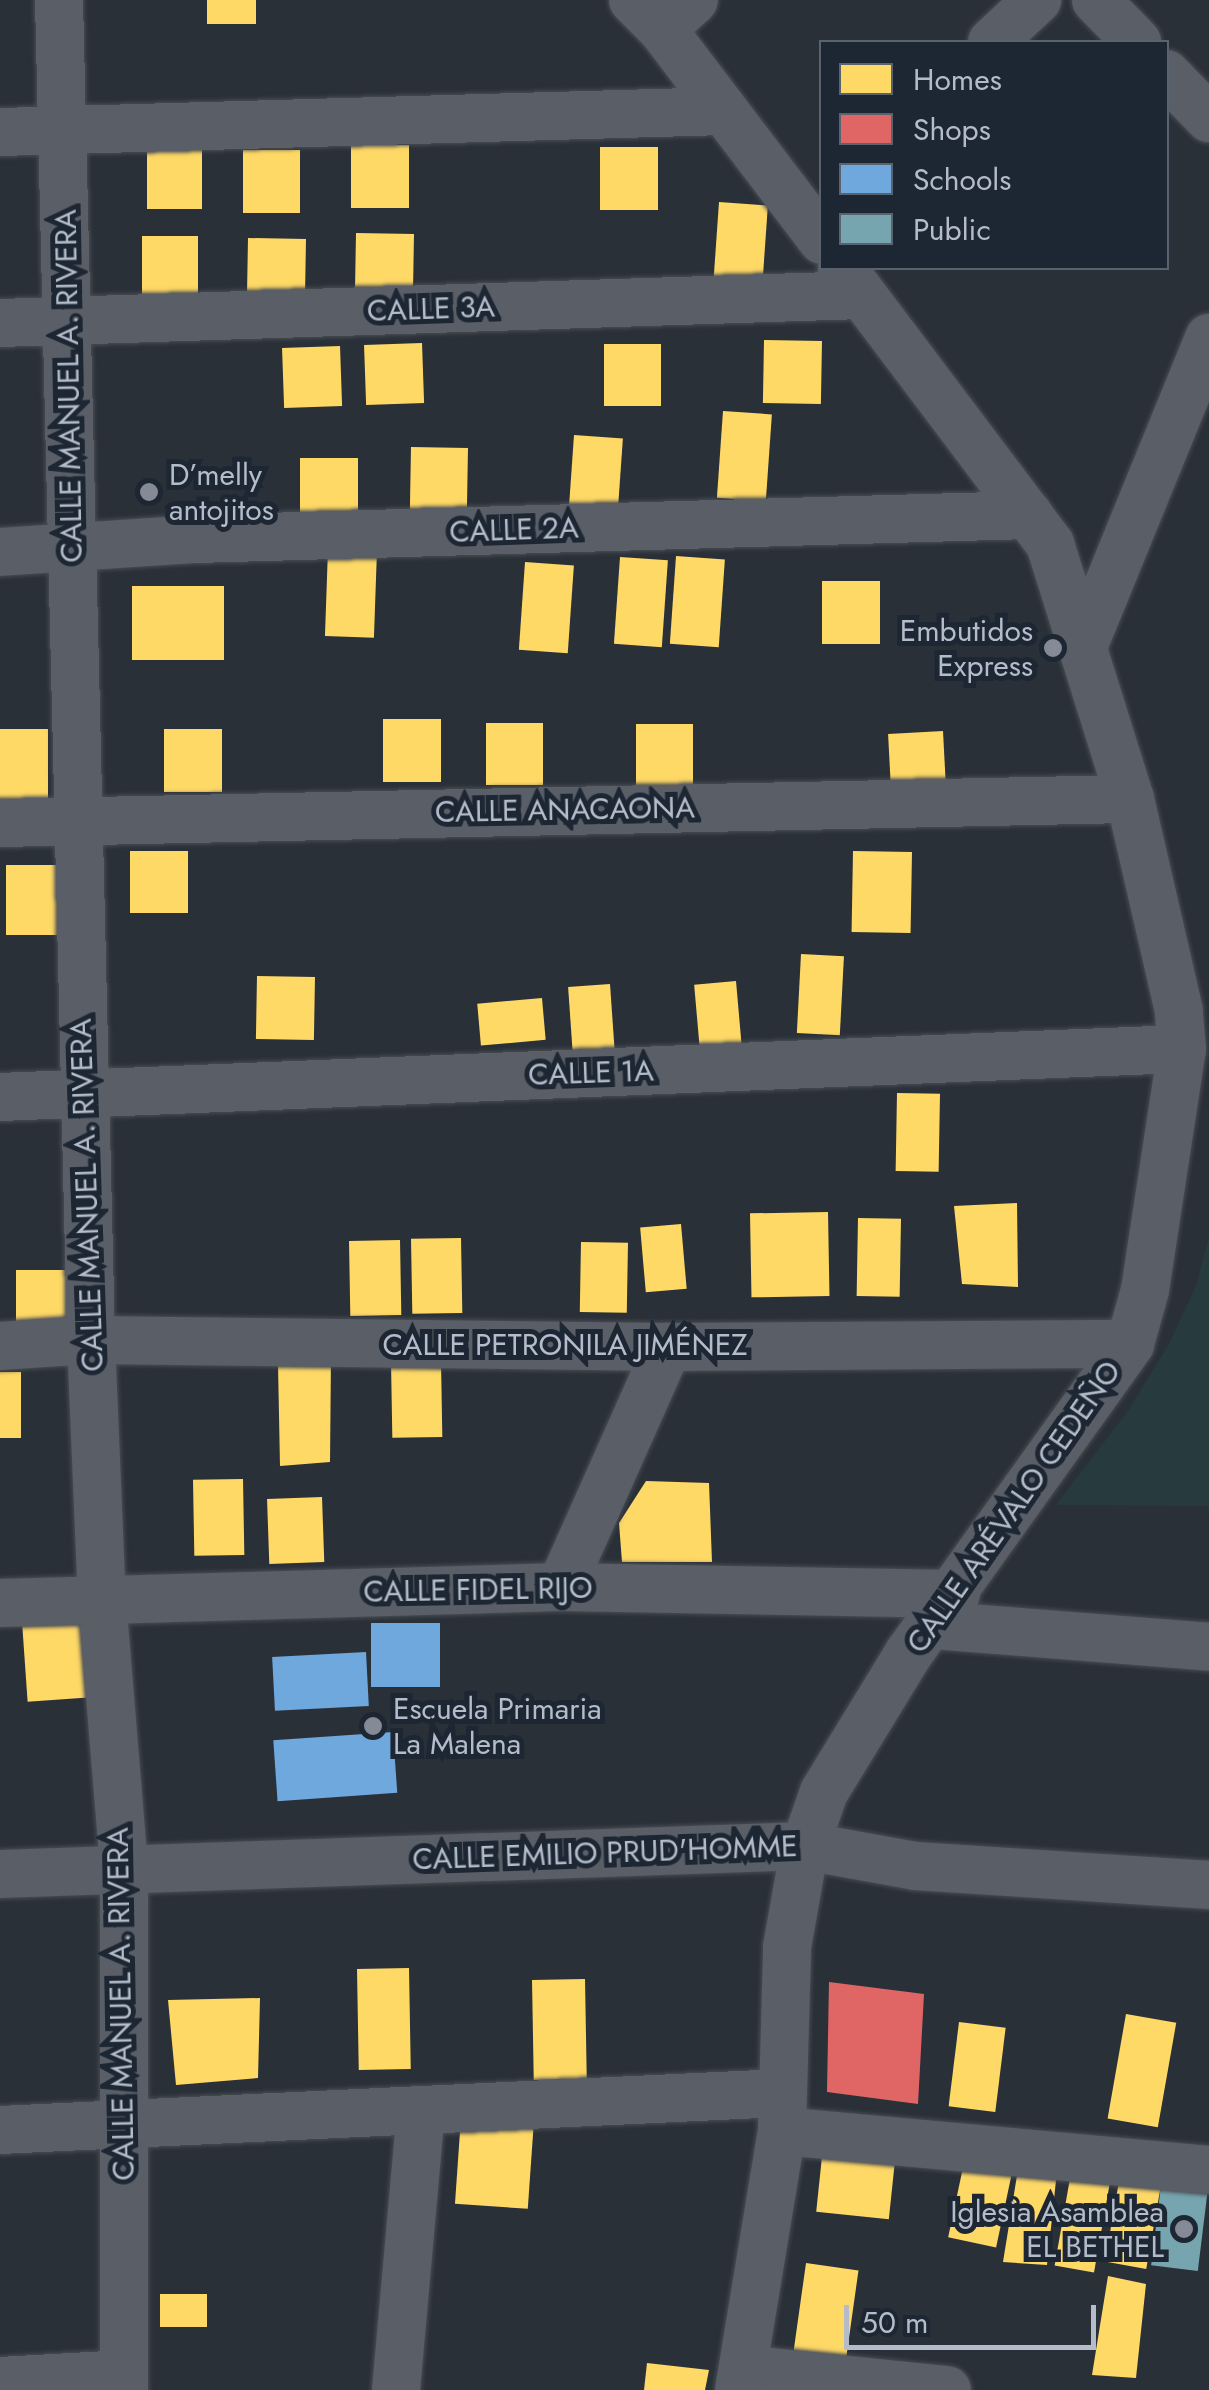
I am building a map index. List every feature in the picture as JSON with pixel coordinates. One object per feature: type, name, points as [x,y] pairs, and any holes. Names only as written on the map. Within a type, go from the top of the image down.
[{"type":"street","name":"CALLE MANUEL A. RIVERA","points":[[59,0],[91,1340],[102,1599],[124,1868],[124,2382]]},
{"type":"street","points":[[994,40],[1037,0]]},
{"type":"street","points":[[1096,0],[1135,40]]},
{"type":"street","points":[[663,10],[724,110],[816,221]]},
{"type":"street","points":[[1169,77],[1209,118]]},
{"type":"street","points":[[0,132],[724,110]]},
{"type":"street","name":"CALLE 3A","points":[[0,323],[852,281]]},
{"type":"street","name":"CALLE ARÉVALO CEDEÑO","points":[[741,2380],[781,2112],[788,1947],[805,1846],[824,1792],[944,1609],[1130,1344],[1145,1290],[1190,1024],[1130,799],[1050,544],[852,281]]},
{"type":"street","points":[[1083,647],[1209,338]]},
{"type":"street","name":"CALLE 2A","points":[[0,552],[73,551],[196,539],[1029,515]]},
{"type":"street","name":"CALLE ANACAONA","points":[[0,823],[1130,799]]},
{"type":"street","name":"CALLE 1A","points":[[0,1098],[1190,1024]]},
{"type":"street","name":"CALLE PETRONILA JIMÉNEZ","points":[[0,1346],[91,1340],[668,1347],[1130,1344]]},
{"type":"street","points":[[561,1587],[668,1347]]},
{"type":"street","name":"CALLE FIDEL RIJO","points":[[0,1603],[561,1587],[944,1609],[1209,1647]]},
{"type":"street","name":"CALLE EMILIO PRUD'HOMME","points":[[0,1874],[805,1846],[916,1866],[1209,1885]]},
{"type":"street","points":[[396,2390],[421,2111]]},
{"type":"street","points":[[0,2130],[421,2111],[781,2112],[1209,2170]]},
{"type":"street","points":[[741,2380],[947,2390]]},
{"type":"street","points":[[0,2381],[124,2382]]},
{"type":"green space","points":[[1209,1237],[1209,1506],[1056,1505],[1128,1411],[1169,1344],[1196,1286]]},
{"type":"building: Homes","points":[[207,0],[256,0],[256,24],[207,24]]},
{"type":"building: Homes","points":[[147,141],[202,141],[202,209],[147,209]]},
{"type":"building: Homes","points":[[351,145],[409,145],[409,208],[351,208]]},
{"type":"building: Homes","points":[[600,147],[658,147],[658,210],[600,210]]},
{"type":"building: Homes","points":[[243,150],[300,150],[300,213],[243,213]]},
{"type":"building: Homes","points":[[719,202],[768,205],[762,293],[713,290]]},
{"type":"building: Homes","points":[[356,233],[414,234],[413,297],[355,296]]},
{"type":"building: Homes","points":[[142,236],[198,236],[198,305],[142,305]]},
{"type":"building: Homes","points":[[248,238],[306,239],[305,302],[247,301]]},
{"type":"building: Homes","points":[[764,340],[822,341],[821,404],[763,403]]},
{"type":"building: Homes","points":[[422,343],[424,403],[366,405],[364,345]]},
{"type":"building: Homes","points":[[604,344],[661,344],[661,406],[604,406]]},
{"type":"building: Homes","points":[[340,346],[342,406],[284,408],[282,348]]},
{"type":"building: Homes","points":[[723,411],[772,414],[766,501],[717,498]]},
{"type":"building: Homes","points":[[574,435],[623,438],[617,526],[568,523]]},
{"type":"building: Homes","points":[[411,447],[468,448],[467,511],[410,510]]},
{"type":"building: Homes","points":[[300,458],[358,458],[358,521],[300,521]]},
{"type":"building: Homes","points":[[328,549],[377,551],[374,638],[325,636]]},
{"type":"building: Homes","points":[[676,556],[725,559],[719,647],[670,644]]},
{"type":"building: Homes","points":[[620,557],[668,560],[662,647],[614,644]]},
{"type":"building: Homes","points":[[525,562],[574,565],[568,653],[519,650]]},
{"type":"building: Homes","points":[[822,581],[880,581],[880,644],[822,644]]},
{"type":"building: Homes","points":[[132,586],[224,586],[224,660],[132,660]]},
{"type":"building: Homes","points":[[383,719],[441,719],[441,782],[383,782]]},
{"type":"building: Homes","points":[[486,723],[543,723],[543,785],[486,785]]},
{"type":"building: Homes","points":[[636,724],[693,724],[693,787],[636,787]]},
{"type":"building: Homes","points":[[0,729],[48,729],[48,804],[0,804]]},
{"type":"building: Homes","points":[[164,729],[222,729],[222,792],[164,792]]},
{"type":"building: Homes","points":[[943,731],[946,796],[891,799],[888,734]]},
{"type":"building: Homes","points":[[130,851],[188,851],[188,913],[130,913]]},
{"type":"building: Homes","points":[[853,851],[912,852],[911,933],[852,932]]},
{"type":"building: Homes","points":[[6,865],[57,865],[57,935],[6,935]]},
{"type":"building: Homes","points":[[801,954],[844,956],[840,1035],[797,1033]]},
{"type":"building: Homes","points":[[257,976],[315,977],[314,1040],[256,1039]]},
{"type":"building: Homes","points":[[736,981],[742,1047],[700,1050],[694,985]]},
{"type":"building: Homes","points":[[610,984],[615,1050],[573,1053],[568,987]]},
{"type":"building: Homes","points":[[542,998],[546,1040],[481,1046],[477,1004]]},
{"type":"building: Homes","points":[[897,1093],[940,1094],[939,1172],[896,1171]]},
{"type":"building: Homes","points":[[1017,1203],[1018,1287],[962,1284],[954,1206]]},
{"type":"building: Homes","points":[[828,1212],[829,1296],[751,1297],[750,1213]]},
{"type":"building: Homes","points":[[858,1218],[901,1219],[900,1297],[857,1296]]},
{"type":"building: Homes","points":[[681,1224],[687,1289],[646,1292],[640,1228]]},
{"type":"building: Homes","points":[[461,1238],[462,1313],[412,1314],[411,1239]]},
{"type":"building: Homes","points":[[400,1240],[401,1315],[350,1316],[349,1241]]},
{"type":"building: Homes","points":[[581,1242],[628,1243],[627,1313],[580,1312]]},
{"type":"building: Homes","points":[[16,1270],[74,1270],[74,1332],[16,1332]]},
{"type":"building: Homes","points":[[331,1354],[330,1462],[280,1466],[278,1364]]},
{"type":"building: Homes","points":[[441,1361],[442,1437],[392,1438],[391,1362]]},
{"type":"building: Homes","points":[[0,1372],[21,1372],[21,1438],[0,1438]]},
{"type":"building: Homes","points":[[243,1479],[244,1555],[194,1556],[193,1480]]},
{"type":"building: Homes","points":[[646,1481],[709,1483],[712,1562],[622,1562],[619,1523]]},
{"type":"building: Homes","points":[[322,1497],[324,1562],[269,1564],[267,1499]]},
{"type":"building: Homes","points":[[93,1619],[98,1697],[28,1702],[22,1624]]},
{"type":"building: Homes","points":[[409,1968],[411,2069],[359,2070],[357,1969]]},
{"type":"building: Homes","points":[[585,1979],[587,2079],[534,2080],[532,1980]]},
{"type":"building: Homes","points":[[260,1998],[258,2078],[176,2085],[168,2000]]},
{"type":"building: Homes","points":[[1126,2014],[1176,2023],[1158,2127],[1108,2118]]},
{"type":"building: Homes","points":[[959,2022],[1006,2028],[995,2112],[949,2106]]},
{"type":"building: Homes","points":[[461,2115],[534,2120],[528,2209],[455,2204]]},
{"type":"building: Homes","points":[[823,2147],[896,2155],[889,2219],[816,2212]]},
{"type":"building: Homes","points":[[965,2158],[1013,2168],[996,2247],[948,2237]]},
{"type":"building: Homes","points":[[1019,2163],[1057,2171],[1047,2265],[1003,2262]]},
{"type":"building: Homes","points":[[1072,2167],[1111,2174],[1094,2272],[1055,2265]]},
{"type":"building: Homes","points":[[1121,2170],[1162,2177],[1146,2269],[1105,2262]]},
{"type":"building: Homes","points":[[806,2263],[858,2270],[845,2365],[793,2358]]},
{"type":"building: Homes","points":[[1108,2276],[1146,2284],[1136,2378],[1092,2375]]},
{"type":"building: Homes","points":[[160,2294],[207,2294],[207,2327],[160,2327]]},
{"type":"building: Homes","points":[[647,2363],[709,2370],[705,2390],[644,2390]]},
{"type":"building: Shops","points":[[829,1982],[924,1994],[918,2104],[827,2092]]},
{"type":"building: Schools","points":[[371,1623],[440,1623],[440,1687],[371,1687]]},
{"type":"building: Schools","points":[[366,1652],[369,1706],[275,1711],[272,1657]]},
{"type":"building: Schools","points":[[393,1732],[397,1793],[278,1801],[273,1740]]},
{"type":"building: Public","points":[[1162,2177],[1209,2183],[1198,2271],[1151,2265]]},
{"type":"place","name":"D’melly antojitos","points":[[149,492]]},
{"type":"place","name":"Embutidos Express","points":[[1053,648]]},
{"type":"place","name":"Escuela Primaria La Malena","points":[[373,1726]]},
{"type":"place","name":"Iglesia Asamblea EL BETHEL","points":[[1184,2229]]}]
